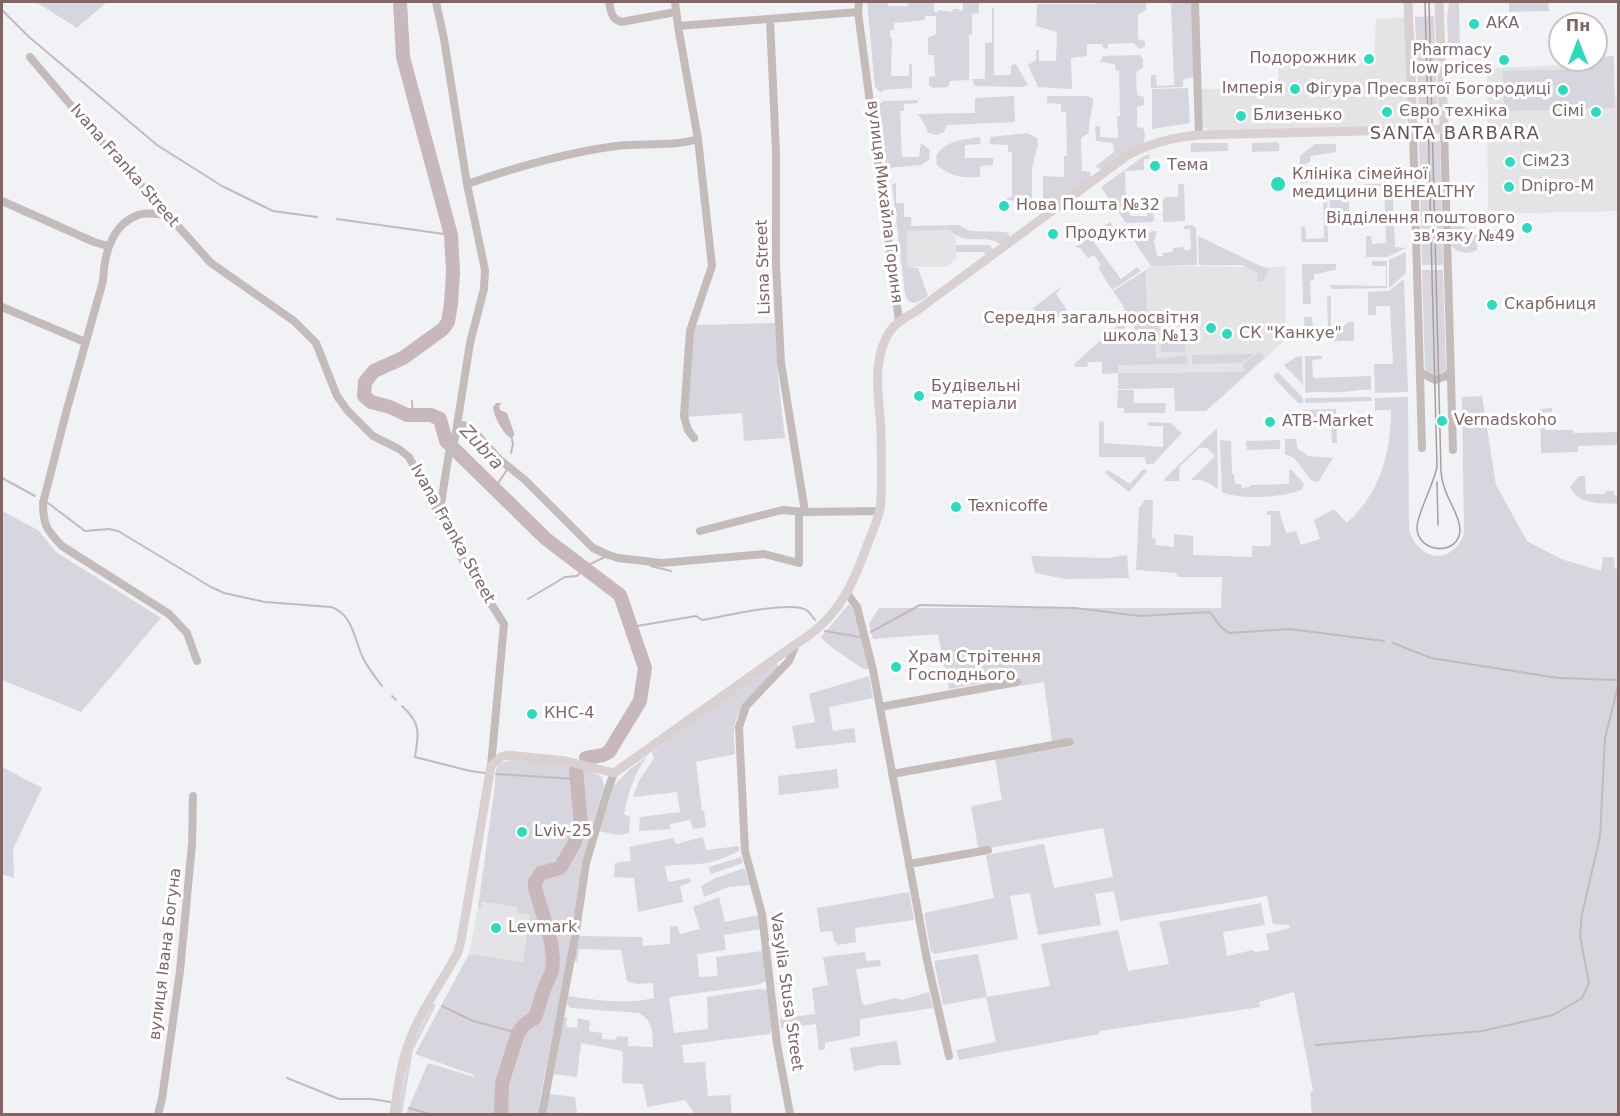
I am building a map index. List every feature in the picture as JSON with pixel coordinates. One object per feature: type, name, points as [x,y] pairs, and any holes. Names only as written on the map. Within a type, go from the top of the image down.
[{"type":"main road","points":[[1408,2],[1413,129]]},
{"type":"main road","points":[[899,321],[915,312],[1128,155],[1147,145],[1198,135],[1444,129],[1439,2]]},
{"type":"main road","name":"вулиця Михайла Гориня","points":[[796,644],[815,633],[847,593],[880,511],[881,431],[878,375],[881,354],[889,333],[899,321]]},
{"type":"main road","points":[[491,766],[507,755],[573,763],[614,773],[796,644]]},
{"type":"main road","name":"Ivana Franka Street","points":[[394,1114],[409,1041],[458,952],[491,766]]},
{"type":"street","points":[[436,2],[467,184],[485,270],[484,289],[470,343],[458,424],[449,453],[439,516]]},
{"type":"street","points":[[609,2],[611,14],[615,20],[621,22],[676,12]]},
{"type":"street","points":[[675,2],[699,139],[712,266],[690,331],[684,416],[688,430],[694,438]]},
{"type":"street","name":"вулиця Михайла Гориня","points":[[859,2],[856,13],[899,321]]},
{"type":"street","points":[[1195,2],[1198,135]]},
{"type":"street","points":[[678,26],[856,13]]},
{"type":"street","name":"Lisna Street","points":[[458,424],[470,427],[499,459],[525,480],[593,548],[618,558],[680,562],[764,554],[799,563],[802,512],[781,363],[776,264],[776,152],[770,19]]},
{"type":"street","name":"Ivana Franka Street","points":[[30,57],[166,215],[211,263],[294,321],[316,343],[337,396],[347,410],[373,436],[399,449],[409,457],[461,557],[504,624],[491,766]]},
{"type":"street","points":[[1413,129],[1422,448]]},
{"type":"street","points":[[1444,129],[1453,450]]},
{"type":"street","points":[[467,184],[515,168],[595,149],[677,143],[699,139]]},
{"type":"street","points":[[2,201],[108,246]]},
{"type":"street","points":[[166,215],[140,214],[129,219],[108,246],[103,281],[44,503],[45,526],[62,546],[169,614],[187,633],[197,661]]},
{"type":"street","points":[[2,307],[85,342]]},
{"type":"street","points":[[1420,372],[1435,380],[1446,376],[1451,371]]},
{"type":"street","points":[[700,531],[782,510],[880,511]]},
{"type":"street","points":[[847,593],[857,607],[880,707],[927,960],[949,1056]]},
{"type":"street","name":"Vasylia Stusa Street","points":[[790,1114],[777,1044],[762,914],[744,841],[739,728],[746,706],[789,661],[796,644]]},
{"type":"street","points":[[880,707],[1017,682]]},
{"type":"street","points":[[892,774],[1070,742]]},
{"type":"street","points":[[542,1114],[575,938],[586,863],[614,773]]},
{"type":"street","name":"вулиця Івана Богуна","points":[[158,1114],[180,971],[192,844],[193,796]]},
{"type":"street","points":[[909,864],[988,850]]},
{"type":"shaded area","points":[[36,2],[107,2],[77,28]]},
{"type":"shaded area","points":[[867,2],[887,2],[889,6],[908,6],[909,2],[934,2],[934,12],[938,10],[952,12],[953,9],[963,11],[963,2],[979,2],[979,13],[972,14],[972,35],[969,35],[969,80],[950,81],[948,87],[933,88],[929,85],[929,77],[935,76],[934,55],[928,55],[928,38],[936,34],[936,16],[925,16],[925,20],[894,23],[894,30],[890,30],[892,38],[891,76],[909,76],[909,64],[912,64],[912,88],[880,92],[875,87]]},
{"type":"shaded area","points":[[1096,2],[1146,2],[1146,10],[1138,15],[1138,39],[1145,41],[1145,47],[1139,49],[1134,43],[1108,44],[1108,48],[1104,49],[1102,44],[1087,44],[1087,56],[1071,58],[1072,89],[1038,87],[1028,65],[1036,60],[1036,50],[1039,50],[1039,61],[1056,61],[1057,32],[1036,26],[1037,4],[1096,4]]},
{"type":"shaded area","points":[[1171,2],[1193,2],[1196,77],[1183,79],[1183,87],[1151,88],[1151,75],[1156,75],[1157,86],[1174,85]]},
{"type":"shaded area","points":[[1449,2],[1459,2],[1460,51],[1451,51],[1448,48]]},
{"type":"shaded area","points":[[1509,2],[1548,2],[1549,11],[1509,12]]},
{"type":"shaded area","points":[[992,8],[994,8],[994,75],[1011,75],[1011,65],[1016,64],[1028,85],[1023,87],[975,86],[972,79],[985,79],[985,43],[992,42]]},
{"type":"shaded area","points":[[1434,16],[1438,115],[1434,118],[1423,119],[1419,115],[1415,17]]},
{"type":"shaded area","points":[[1407,17],[1409,118],[1406,125],[1400,128],[1209,130],[1203,126],[1201,89],[1278,87],[1278,64],[1374,62],[1376,19]]},
{"type":"shaded area","points":[[1140,55],[1143,59],[1143,68],[1136,72],[1137,95],[1144,97],[1144,105],[1137,107],[1137,127],[1143,128],[1144,142],[1102,169],[1097,168],[1096,166],[1114,152],[1113,143],[1096,141],[1095,126],[1100,126],[1100,137],[1118,138],[1117,116],[1120,116],[1119,71],[1116,71],[1115,64],[1100,62],[1103,56]]},
{"type":"shaded area","points":[[1608,56],[1614,56],[1615,108],[1504,111],[1503,71],[1608,72]]},
{"type":"shaded area","points":[[1548,66],[1548,72],[1601,72],[1618,102],[1618,211],[1488,214],[1487,68]]},
{"type":"shaded area","points":[[1188,88],[1190,123],[1152,129],[1152,89]]},
{"type":"shaded area","points":[[1014,96],[1015,122],[947,125],[944,132],[937,135],[928,133],[918,114],[975,113],[975,98]]},
{"type":"shaded area","points":[[1047,96],[1087,96],[1093,99],[1089,133],[1081,138],[1082,171],[1087,171],[1086,173],[1090,171],[1091,179],[1050,209],[1043,205],[1043,176],[1064,177],[1064,156],[1067,156],[1066,112],[1061,112],[1061,104],[1047,103]]},
{"type":"shaded area","points":[[918,100],[918,103],[904,104],[904,111],[900,111],[902,157],[919,157],[921,143],[930,150],[929,160],[921,165],[888,168],[879,104],[884,101]]},
{"type":"shaded area","points":[[1027,133],[1037,138],[1038,144],[1032,168],[1032,202],[1007,200],[1012,197],[1012,152],[1008,152],[1008,145],[990,144],[990,137]]},
{"type":"shaded area","points":[[980,137],[981,144],[965,145],[965,158],[993,158],[993,165],[980,166],[980,177],[957,176],[937,165],[936,156],[945,147],[955,142]]},
{"type":"shaded area","points":[[1423,140],[1440,142],[1443,265],[1422,265],[1419,143]]},
{"type":"shaded area","points":[[1279,142],[1279,151],[1252,152],[1252,143]]},
{"type":"shaded area","points":[[1191,143],[1228,143],[1228,151],[1191,152]]},
{"type":"shaded area","points":[[1315,144],[1336,144],[1336,152],[1310,156],[1310,162],[1306,163],[1308,183],[1300,183],[1300,156]]},
{"type":"shaded area","points":[[1150,154],[1149,159],[1144,159],[1144,170],[1125,171],[1126,199],[1131,200],[1130,216],[1147,216],[1148,212],[1153,212],[1154,220],[1126,223],[1101,187]]},
{"type":"shaded area","points":[[1387,175],[1392,176],[1395,247],[1406,248],[1387,257],[1366,257],[1366,236],[1371,236],[1372,244],[1386,243],[1384,186],[1371,186],[1370,191],[1365,191],[1365,184],[1382,184]]},
{"type":"shaded area","points":[[896,183],[896,203],[904,203],[904,217],[911,217],[911,226],[959,225],[970,231],[1006,232],[1009,238],[1000,244],[994,241],[962,238],[949,230],[907,231],[907,267],[918,268],[928,296],[918,302],[909,301],[905,294],[892,184]]},
{"type":"shaded area","points":[[1178,184],[1184,184],[1185,221],[1163,222],[1163,200],[1166,197],[1178,197]]},
{"type":"shaded area","points":[[1323,186],[1327,186],[1328,242],[1302,242],[1301,227],[1305,226],[1306,239],[1324,238]]},
{"type":"shaded area","points":[[1329,190],[1349,190],[1349,211],[1330,212]]},
{"type":"shaded area","points":[[1451,221],[1477,235],[1477,250],[1463,252],[1457,251],[1452,246]]},
{"type":"shaded area","points":[[1110,222],[1114,232],[1111,234],[1108,230],[1093,241],[1121,279],[1137,267],[1141,271],[1112,290],[1098,267],[1101,265],[1094,255],[1088,258],[1080,248],[1075,247]]},
{"type":"shaded area","points":[[1192,225],[1196,228],[1197,265],[1151,266],[1134,241],[1136,233],[1157,231],[1154,241],[1157,256],[1173,252],[1173,248],[1184,247],[1184,250],[1191,250],[1190,229],[1184,229],[1184,226]]},
{"type":"shaded area","points":[[949,230],[956,238],[956,259],[946,267],[907,267],[907,231]]},
{"type":"shaded area","points":[[1198,236],[1269,270],[1264,281],[1258,282],[1257,273],[1242,265],[1199,265]]},
{"type":"shaded area","points":[[956,245],[990,245],[993,250],[987,255],[983,252],[956,252]]},
{"type":"shaded area","points":[[1406,252],[1406,273],[1389,288],[1389,260]]},
{"type":"shaded area","points":[[1372,261],[1387,261],[1387,288],[1332,289],[1330,285],[1386,286],[1386,266],[1372,266]]},
{"type":"shaded area","points":[[1302,264],[1336,264],[1336,270],[1314,274],[1314,280],[1310,281],[1311,304],[1303,304]]},
{"type":"shaded area","name":"Середня загальноосвітня школа №13","points":[[1151,266],[1285,267],[1286,339],[1221,398],[1180,372],[1118,373],[1124,340],[1139,340],[1134,318],[1147,317],[1146,270]]},
{"type":"shaded area","points":[[1146,270],[1147,317],[1134,318],[1159,318],[1159,334],[1134,334],[1134,321],[1129,321],[1122,304],[1113,291]]},
{"type":"shaded area","points":[[1422,270],[1443,270],[1446,370],[1438,375],[1425,369]]},
{"type":"shaded area","points":[[1404,279],[1408,392],[1375,393],[1374,364],[1393,364],[1390,306],[1376,306],[1376,315],[1368,315],[1368,292],[1389,291]]},
{"type":"shaded area","points":[[1062,286],[1056,294],[1067,310],[1050,323],[1044,322],[1033,308]]},
{"type":"shaded area","points":[[1327,296],[1331,296],[1331,332],[1305,332],[1304,317],[1312,317],[1313,328],[1328,328]]},
{"type":"shaded area","points":[[1349,322],[1354,322],[1354,341],[1333,341],[1333,334]]},
{"type":"shaded area","points":[[775,323],[785,438],[744,441],[742,413],[686,417],[694,325]]},
{"type":"shaded area","points":[[1118,325],[1127,325],[1120,333],[1124,340],[1155,340],[1156,359],[1187,355],[1188,364],[1118,365],[1118,373],[1102,374],[1102,362],[1088,362],[1087,367],[1076,367],[1074,364]]},
{"type":"shaded area","points":[[1185,336],[1185,352],[1161,352],[1161,337]]},
{"type":"shaded area","points":[[1260,352],[1265,357],[1206,411],[1175,411],[1174,388],[1118,389],[1118,373],[1243,372],[1244,363]]},
{"type":"shaded area","points":[[1254,354],[1241,363],[1192,364],[1192,355]]},
{"type":"shaded area","points":[[1302,356],[1303,385],[1284,365]]},
{"type":"shaded area","points":[[1305,356],[1322,356],[1322,359],[1312,360],[1313,378],[1371,376],[1371,390],[1305,393]]},
{"type":"shaded area","points":[[1278,372],[1303,398],[1303,403],[1298,403],[1274,378]]},
{"type":"shaded area","points":[[1118,390],[1134,390],[1134,403],[1166,403],[1165,413],[1124,413],[1124,408],[1117,408]]},
{"type":"shaded area","points":[[1482,396],[1496,485],[1527,541],[1561,559],[1601,571],[1603,557],[1614,557],[1615,569],[1618,569],[1618,1114],[1312,1114],[1310,1093],[1313,1091],[1294,992],[1259,1002],[1260,1007],[1099,1031],[1099,1034],[959,1060],[956,1050],[996,1042],[986,997],[943,1005],[934,961],[978,954],[987,997],[1050,986],[1041,944],[1118,930],[1128,971],[1169,964],[1159,922],[1261,903],[1265,925],[1223,932],[1227,956],[1253,950],[1255,952],[1269,950],[1266,934],[1290,928],[1289,925],[1273,924],[1267,896],[1120,921],[1114,891],[1095,894],[1101,925],[1038,935],[1030,893],[1010,896],[1018,939],[934,954],[931,952],[924,913],[994,898],[986,855],[1044,844],[1054,888],[1113,877],[1103,828],[983,849],[978,847],[971,806],[1002,800],[995,759],[1074,746],[1073,738],[1052,742],[1044,682],[1021,686],[1019,677],[949,689],[938,634],[873,639],[869,624],[879,608],[1221,608],[1222,577],[1178,577],[1176,573],[1136,570],[1139,508],[1145,500],[1153,500],[1152,538],[1156,539],[1155,545],[1174,547],[1174,534],[1193,536],[1193,555],[1252,557],[1252,546],[1271,546],[1271,515],[1267,515],[1267,511],[1279,511],[1286,533],[1296,531],[1301,545],[1320,539],[1314,520],[1334,509],[1347,523],[1368,499],[1381,471],[1389,442],[1391,410],[1375,410],[1375,398],[1408,397],[1409,530],[1420,548],[1435,556],[1443,555],[1451,552],[1464,535],[1462,397]]},
{"type":"shaded area","points":[[1371,397],[1372,401],[1305,403],[1305,398]]},
{"type":"shaded area","points":[[496,403],[502,403],[499,406],[500,410],[507,413],[514,433],[511,438],[497,420],[493,407]]},
{"type":"shaded area","points":[[1552,408],[1552,412],[1545,412],[1545,430],[1573,430],[1574,433],[1618,432],[1618,445],[1578,446],[1578,452],[1541,453],[1540,409]]},
{"type":"shaded area","points":[[1336,409],[1337,443],[1332,443],[1331,423],[1325,423],[1325,417],[1306,417],[1305,410]]},
{"type":"shaded area","points":[[1099,421],[1104,422],[1104,443],[1163,447],[1163,426],[1148,426],[1148,422],[1170,423],[1182,433],[1153,464],[1146,464],[1145,457],[1099,457]]},
{"type":"shaded area","points":[[1217,428],[1218,489],[1201,480],[1190,481],[1215,456],[1207,448],[1199,448],[1180,466],[1179,481],[1164,479]]},
{"type":"shaded area","points":[[1285,439],[1296,439],[1297,448],[1308,456],[1333,458],[1318,482],[1312,481],[1294,458],[1285,454]]},
{"type":"shaded area","points":[[1220,440],[1231,441],[1232,474],[1234,474],[1235,484],[1241,484],[1242,488],[1250,487],[1250,485],[1289,484],[1289,470],[1292,470],[1304,484],[1302,489],[1262,497],[1229,495],[1222,492]]},
{"type":"shaded area","points":[[1280,440],[1280,449],[1247,450],[1246,441]]},
{"type":"shaded area","points":[[1108,470],[1130,484],[1142,470],[1148,470],[1129,492],[1105,473]]},
{"type":"shaded area","points":[[1579,476],[1585,476],[1586,494],[1605,494],[1605,491],[1614,491],[1614,495],[1618,495],[1618,504],[1591,502],[1578,497],[1570,487]]},
{"type":"shaded area","points":[[2,511],[38,530],[56,552],[161,618],[81,712],[2,680]]},
{"type":"shaded area","points":[[1127,555],[1129,578],[1066,579],[1035,573],[1031,556],[1108,558]]},
{"type":"shaded area","points":[[849,604],[854,609],[869,669],[863,669],[827,644],[821,637]]},
{"type":"shaded area","points":[[776,662],[779,668],[751,696],[740,711],[734,730],[735,754],[696,762],[706,827],[693,829],[690,820],[670,824],[670,829],[639,831],[640,817],[680,812],[677,792],[633,797],[639,781],[654,758],[652,752]]},
{"type":"shaded area","points":[[869,676],[873,698],[829,707],[833,731],[854,728],[856,742],[796,749],[792,726],[815,722],[809,694]]},
{"type":"shaded area","points":[[648,756],[635,776],[627,799],[624,814],[630,817],[629,833],[619,835],[598,831],[611,789],[630,769]]},
{"type":"shaded area","points":[[511,760],[558,763],[582,768],[602,777],[604,786],[582,863],[570,947],[539,1114],[406,1114],[428,1063],[474,1077],[474,1075],[415,1054],[469,954],[523,962],[530,915],[517,913],[517,907],[482,902],[481,908],[478,907],[496,772],[501,763]]},
{"type":"shaded area","points":[[2,767],[42,788],[13,849],[14,878],[2,874]]},
{"type":"shaded area","points":[[837,769],[839,788],[779,795],[778,776]]},
{"type":"shaded area","points":[[703,837],[706,850],[739,846],[739,851],[709,862],[665,866],[668,882],[690,878],[691,882],[680,886],[683,902],[638,912],[634,878],[614,877],[615,863],[631,861],[629,847],[673,838],[676,844]]},
{"type":"shaded area","points":[[741,857],[743,863],[711,874],[709,867]]},
{"type":"shaded area","points":[[744,868],[750,885],[728,887],[704,897],[701,886]]},
{"type":"shaded area","points":[[909,892],[914,920],[855,928],[856,942],[838,945],[834,941],[832,931],[820,932],[817,908]]},
{"type":"shaded area","points":[[719,897],[725,922],[759,915],[761,929],[724,935],[726,950],[697,954],[699,977],[718,976],[716,957],[762,951],[766,981],[757,985],[669,997],[674,1033],[708,1029],[707,997],[758,989],[767,990],[770,1034],[682,1045],[684,1063],[705,1062],[708,1096],[730,1095],[732,1114],[695,1114],[685,1100],[647,1107],[643,1084],[622,1083],[623,1051],[581,1043],[577,1077],[553,1074],[563,1017],[567,1017],[566,1027],[577,1028],[578,1018],[590,1021],[589,1031],[602,1033],[602,1039],[616,1040],[617,1036],[628,1037],[628,1046],[653,1047],[650,1024],[639,1013],[571,1008],[567,1005],[568,996],[622,1001],[654,998],[653,983],[636,984],[627,981],[621,950],[579,949],[577,962],[574,961],[579,936],[642,937],[643,946],[670,944],[670,927],[677,926],[680,934],[700,929],[693,907]]},
{"type":"shaded area","points":[[481,902],[518,907],[517,913],[530,915],[523,962],[469,954]]},
{"type":"shaded area","points":[[865,952],[866,961],[880,960],[881,966],[856,969],[862,1003],[866,1005],[896,998],[902,1000],[929,992],[933,1008],[860,1019],[860,1036],[825,1043],[825,1049],[819,1051],[816,1024],[781,1028],[780,1019],[815,1014],[812,988],[828,985],[823,957]]},
{"type":"shaded area","points":[[431,1003],[436,1005],[413,1050],[402,1114],[398,1114],[410,1049]]},
{"type":"shaded area","points":[[897,1041],[901,1065],[882,1065],[854,1071],[850,1048]]},
{"type":"shaded area","points":[[549,1094],[575,1097],[577,1114],[546,1114]]},
{"type":"waterway","name":"Zubra","points":[[400,2],[403,57],[451,235],[453,272],[451,304],[448,322],[443,329],[403,358],[374,371],[365,382],[364,396],[371,402],[407,415],[431,415],[440,419],[446,441],[546,539],[620,595],[645,668],[640,701],[609,752],[586,758]]},
{"type":"waterway","points":[[2,10],[28,36],[157,145],[222,186],[273,211],[317,217]]},
{"type":"waterway","points":[[337,219],[451,235]]},
{"type":"waterway","points":[[412,401],[413,415]]},
{"type":"waterway","points":[[511,435],[513,444],[511,453]]},
{"type":"waterway","points":[[495,488],[508,468]]},
{"type":"waterway","points":[[2,478],[35,496]]},
{"type":"waterway","points":[[48,503],[85,531],[109,529],[118,531],[224,593],[265,602],[331,607],[338,610],[348,621],[363,658],[382,686]]},
{"type":"waterway","points":[[528,599],[565,577],[577,576],[588,565],[605,557]]},
{"type":"waterway","points":[[649,563],[651,566],[671,571]]},
{"type":"waterway","points":[[871,632],[920,605],[1075,608],[1139,616],[1210,612],[1220,626],[1229,633],[1289,629],[1384,641]]},
{"type":"waterway","points":[[631,627],[696,616],[702,620],[780,607],[803,609],[809,612],[815,620]]},
{"type":"waterway","points":[[825,631],[860,637]]},
{"type":"waterway","points":[[1393,643],[1431,658],[1558,678],[1618,680]]},
{"type":"waterway","points":[[1316,1045],[1482,1031],[1553,1015],[1582,998],[1589,983],[1580,936],[1582,914],[1600,837],[1605,738],[1618,686]]},
{"type":"waterway","points":[[392,696],[396,700]]},
{"type":"waterway","points":[[402,706],[416,723],[415,757],[485,773]]},
{"type":"waterway","name":"Zubra","points":[[501,1114],[502,1083],[518,1033],[525,1024],[535,1018],[552,971],[551,942],[535,882],[541,873],[560,868],[574,844],[581,825],[576,770]]},
{"type":"waterway","points":[[496,774],[576,779]]},
{"type":"waterway","points":[[442,1006],[473,1021],[518,1033]]},
{"type":"waterway","points":[[287,1078],[339,1099],[372,1099],[390,1102]]},
{"type":"waterway","points":[[409,1108],[430,1114]]},
{"type":"tram line","points":[[1425,2],[1437,467],[1419,516],[1417,528],[1419,537],[1424,543],[1431,547],[1446,548],[1458,538],[1460,530],[1441,472],[1429,2]]},
{"type":"tram line","points":[[1437,482],[1438,525]]},
{"type":"place","name":"АКА","points":[[1474,24]]},
{"type":"place","name":"Подорожник","points":[[1369,59]]},
{"type":"place","name":"Pharmacy low prices","points":[[1504,60]]},
{"type":"place","name":"Імперія","points":[[1295,89]]},
{"type":"place","name":"Фігура Пресвятої Богородиці","points":[[1563,90]]},
{"type":"place","name":"Євро техніка","points":[[1387,112]]},
{"type":"place","name":"Сімі","points":[[1596,112]]},
{"type":"place","name":"Близенько","points":[[1241,116]]},
{"type":"place","name":"Сім23","points":[[1510,162]]},
{"type":"place","name":"Тема","points":[[1155,166]]},
{"type":"place","name":"Клініка сімейної медицини BEHEALTHY","points":[[1278,184]]},
{"type":"place","name":"Dnipro-M","points":[[1509,187]]},
{"type":"place","name":"Нова Пошта №32","points":[[1004,206]]},
{"type":"place","name":"Відділення поштового зв’язку №49","points":[[1527,228]]},
{"type":"place","name":"Продукти","points":[[1053,234]]},
{"type":"place","name":"Скарбниця","points":[[1492,305]]},
{"type":"place","name":"Середня загальноосвітня школа №13","points":[[1211,328]]},
{"type":"place","name":"СК \"Канкуе\"","points":[[1227,334]]},
{"type":"place","name":"Будівельні матеріали","points":[[919,396]]},
{"type":"place","name":"Vernadskoho","points":[[1442,421]]},
{"type":"place","name":"ATB-Market","points":[[1270,422]]},
{"type":"place","name":"Texnicoffe","points":[[956,507]]},
{"type":"place","name":"Храм Стрітення Господнього","points":[[896,667]]},
{"type":"place","name":"КНС-4","points":[[532,714]]},
{"type":"place","name":"Lviv-25","points":[[522,832]]},
{"type":"place","name":"Levmark","points":[[496,928]]},
{"type":"district","name":"SANTA BARBARA","points":[[1455,134]]}]
